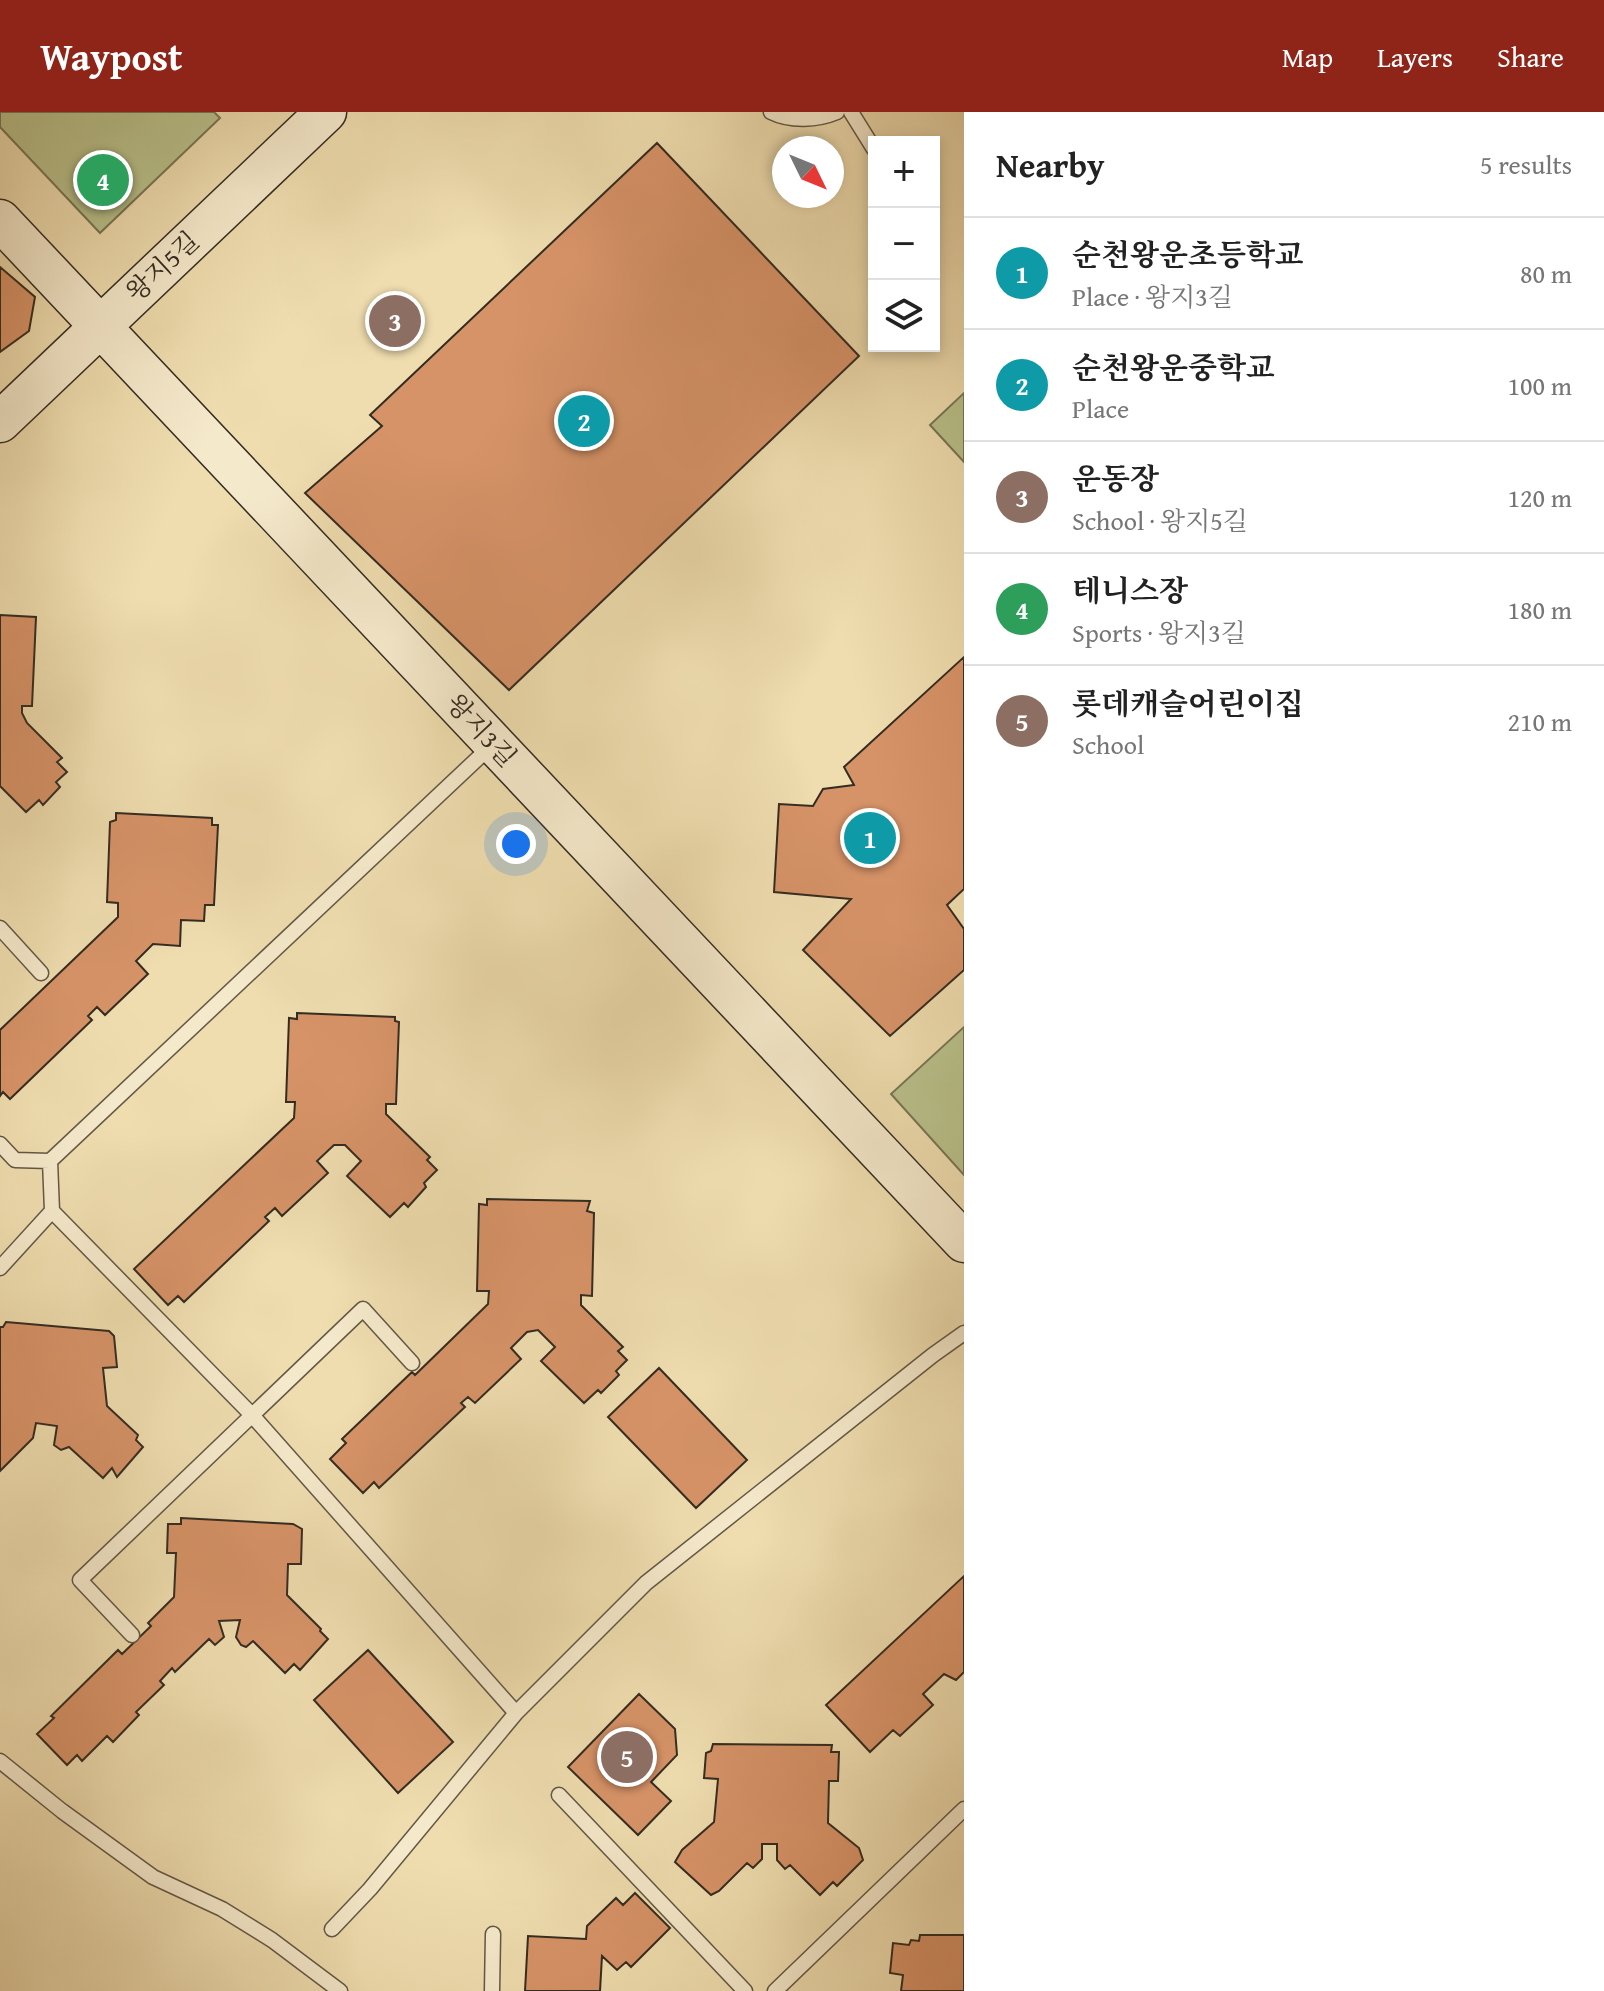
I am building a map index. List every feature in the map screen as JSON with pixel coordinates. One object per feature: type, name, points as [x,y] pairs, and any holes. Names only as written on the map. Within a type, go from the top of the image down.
[{"type":"street","name":"왕지5길","points":[[0,422],[326,112]]},
{"type":"street","name":"왕지3길","points":[[0,220],[964,1242]]},
{"type":"lane","points":[[771,112],[783,118],[824,118],[837,112]]},
{"type":"lane","points":[[851,112],[868,139]]},
{"type":"lane","points":[[0,1144],[15,1160],[50,1161],[494,743]]},
{"type":"lane","points":[[0,928],[41,973]]},
{"type":"lane","points":[[50,1161],[52,1211],[251,1414],[516,1713]]},
{"type":"lane","points":[[0,1268],[52,1211]]},
{"type":"lane","points":[[132,1635],[80,1580],[363,1309],[412,1363]]},
{"type":"lane","points":[[332,1929],[370,1889],[516,1713],[646,1583],[964,1333]]},
{"type":"lane","points":[[0,1761],[153,1877],[222,1909],[272,1940],[340,1991]]},
{"type":"lane","points":[[559,1795],[745,1991]]},
{"type":"lane","points":[[775,1991],[964,1809]]},
{"type":"lane","points":[[492,1991],[493,1934]]},
{"type":"green space","points":[[0,112],[214,112],[220,118],[100,233],[0,127]]},
{"type":"green space","points":[[964,393],[964,462],[930,425]]},
{"type":"green space","points":[[964,1027],[964,1175],[891,1094]]},
{"type":"building","points":[[657,143],[859,356],[509,690],[305,493],[382,426],[370,415]]},
{"type":"building","points":[[0,267],[35,297],[29,331],[0,352]]},
{"type":"building","points":[[0,615],[36,617],[32,706],[22,706],[22,713],[27,723],[62,758],[57,762],[67,772],[56,782],[60,787],[43,805],[39,800],[26,812],[0,786]]},
{"type":"building","points":[[964,657],[964,889],[947,905],[964,929],[964,970],[890,1036],[803,950],[851,899],[774,892],[779,804],[813,806],[823,789],[854,785],[844,767]]},
{"type":"building","points":[[116,813],[212,818],[212,825],[218,825],[214,905],[205,905],[204,921],[181,920],[180,946],[153,944],[136,961],[148,974],[105,1015],[97,1007],[88,1016],[92,1020],[10,1099],[3,1092],[0,1096],[0,1030],[118,917],[118,903],[107,902],[110,822],[116,820]]},
{"type":"building","points":[[297,1013],[395,1017],[395,1021],[399,1022],[396,1104],[386,1104],[386,1114],[430,1157],[427,1160],[437,1170],[408,1207],[404,1203],[390,1217],[347,1176],[361,1161],[345,1145],[334,1145],[317,1161],[328,1173],[282,1216],[275,1208],[265,1217],[269,1221],[184,1302],[178,1296],[168,1305],[134,1269],[294,1118],[295,1102],[286,1102],[289,1018],[297,1019]]},
{"type":"building","points":[[487,1199],[590,1201],[587,1211],[594,1213],[592,1296],[581,1295],[581,1305],[623,1347],[618,1351],[627,1360],[616,1371],[619,1375],[601,1393],[598,1390],[584,1403],[541,1361],[555,1347],[538,1330],[527,1332],[511,1348],[521,1359],[475,1403],[468,1397],[461,1403],[465,1407],[379,1488],[374,1482],[363,1493],[330,1459],[346,1443],[342,1439],[412,1372],[415,1375],[488,1304],[489,1291],[477,1291],[479,1204],[487,1205]]},
{"type":"building","points":[[6,1322],[109,1331],[114,1336],[117,1367],[103,1368],[107,1406],[138,1435],[136,1440],[143,1447],[117,1477],[112,1468],[103,1478],[69,1447],[61,1450],[54,1445],[57,1426],[36,1423],[33,1438],[0,1471],[0,1327]]},
{"type":"building","points":[[659,1368],[747,1460],[696,1508],[608,1417]]},
{"type":"building","points":[[181,1518],[293,1524],[302,1529],[301,1564],[288,1564],[287,1595],[328,1639],[300,1670],[294,1664],[285,1673],[253,1641],[246,1647],[241,1645],[236,1637],[240,1620],[219,1621],[224,1637],[215,1645],[209,1639],[175,1672],[172,1668],[160,1681],[164,1685],[136,1712],[139,1715],[113,1742],[107,1736],[82,1761],[77,1755],[67,1765],[37,1734],[54,1718],[51,1716],[118,1650],[122,1654],[151,1626],[148,1623],[174,1597],[176,1553],[167,1553],[168,1524],[181,1524]]},
{"type":"building","points":[[964,1576],[964,1672],[956,1680],[944,1674],[923,1694],[933,1705],[900,1736],[893,1730],[870,1752],[826,1705]]},
{"type":"building","points":[[368,1650],[453,1742],[398,1793],[314,1700]]},
{"type":"building","points":[[639,1694],[675,1729],[677,1755],[651,1782],[671,1801],[638,1835],[568,1767]]},
{"type":"building","points":[[713,1744],[832,1745],[831,1752],[839,1752],[838,1781],[829,1781],[828,1823],[859,1848],[863,1860],[837,1886],[833,1882],[820,1895],[790,1865],[785,1869],[777,1860],[777,1844],[762,1844],[762,1859],[753,1868],[747,1863],[711,1895],[675,1862],[682,1850],[714,1822],[718,1779],[704,1778],[706,1753],[711,1751]]},
{"type":"building","points":[[635,1893],[670,1928],[631,1967],[626,1962],[617,1970],[602,1956],[600,1991],[525,1991],[528,1936],[586,1939],[587,1926],[616,1898],[623,1905]]},
{"type":"building","points":[[920,1935],[964,1935],[964,1991],[901,1991],[903,1975],[890,1973],[893,1943],[909,1945],[911,1940],[919,1941]]},
{"type":"place","name":"테니스장","points":[[103,180]]},
{"type":"place","name":"운동장","points":[[395,321]]},
{"type":"place","name":"순천왕운중학교","points":[[584,421]]},
{"type":"place","name":"순천왕운초등학교","points":[[870,838]]},
{"type":"place","name":"롯데캐슬어린이집","points":[[627,1757]]}]
